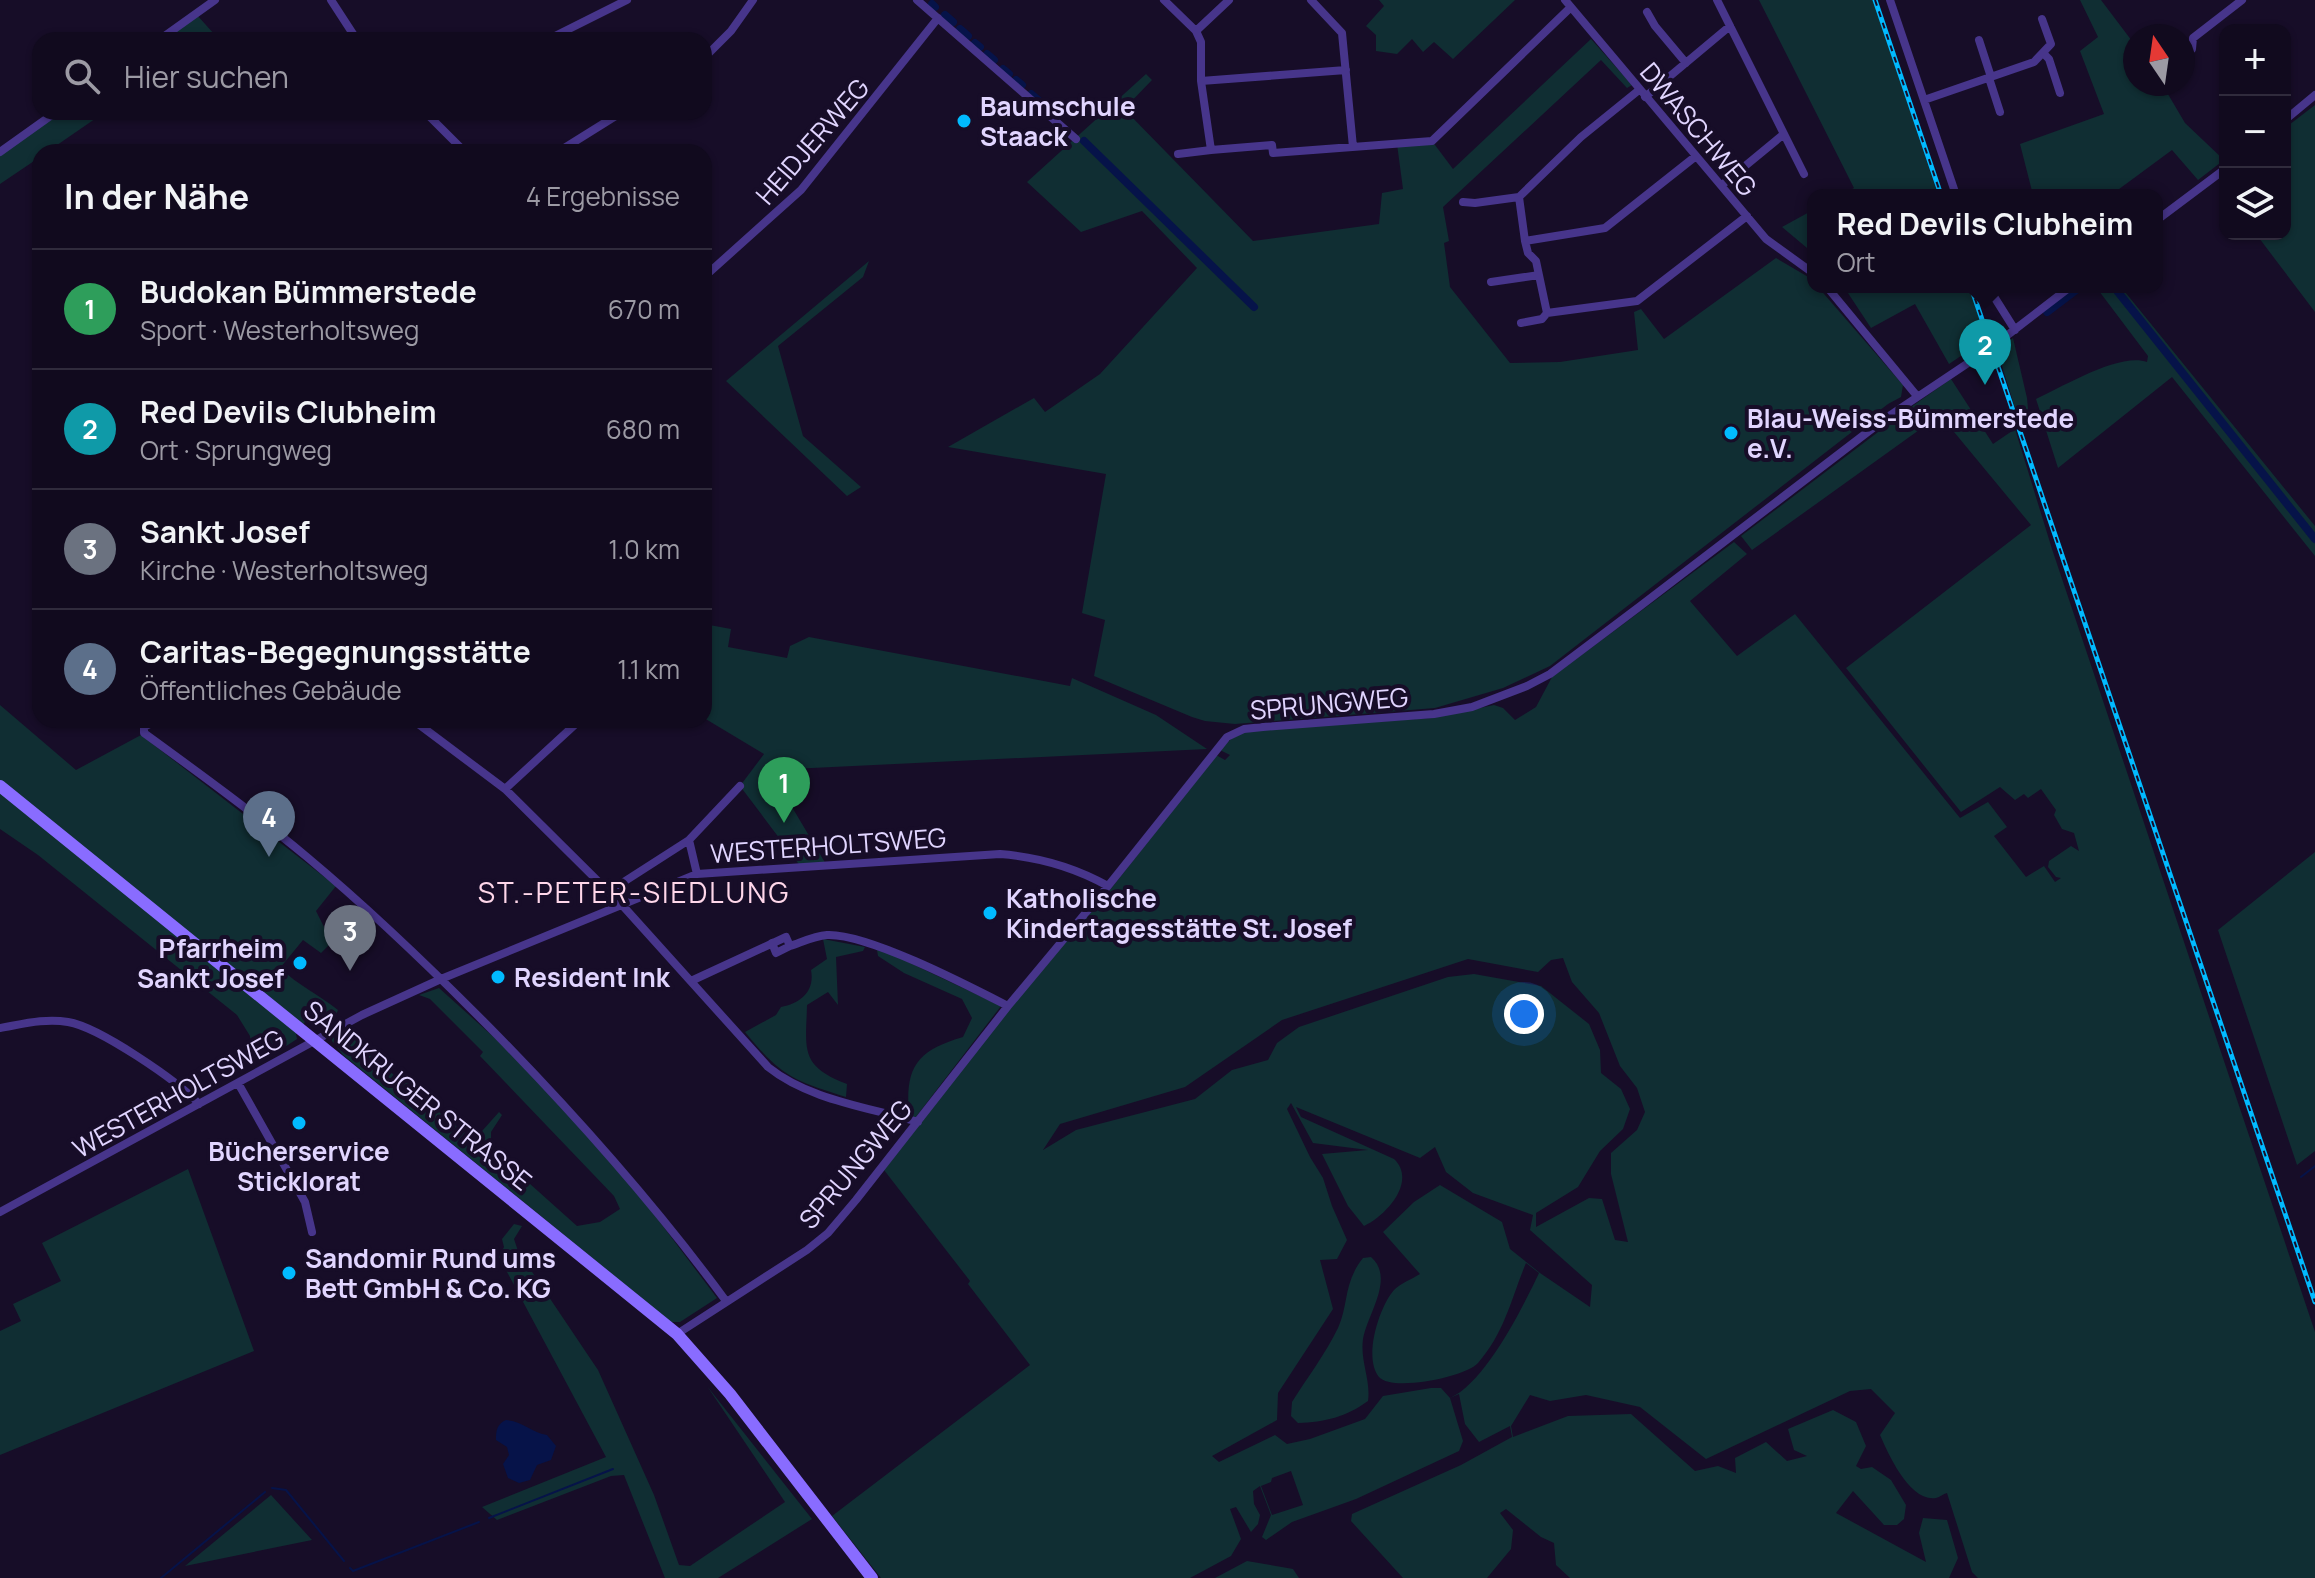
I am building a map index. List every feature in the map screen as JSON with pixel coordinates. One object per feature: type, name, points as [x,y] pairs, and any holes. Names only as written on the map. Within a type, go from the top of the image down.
[{"type":"street","points":[[170,32],[215,0]]},
{"type":"street","points":[[331,0],[352,32]]},
{"type":"street","points":[[563,32],[627,0]]},
{"type":"street","points":[[712,50],[731,31],[753,0]]},
{"type":"street","points":[[917,0],[1076,139]]},
{"type":"street","points":[[1164,0],[1196,31],[1201,42],[1201,81],[1211,150]]},
{"type":"street","points":[[1196,31],[1229,0]]},
{"type":"street","points":[[1311,0],[1342,33],[1353,147]]},
{"type":"street","points":[[1717,0],[1804,174]]},
{"type":"street","points":[[1890,0],[1954,189]]},
{"type":"street","points":[[2195,36],[2242,0]]},
{"type":"street","points":[[1178,154],[1272,145],[1273,153],[1432,141],[1568,4]]},
{"type":"street","name":"DWASCHWEG","points":[[1568,4],[1766,239],[1807,269]]},
{"type":"street","points":[[1647,12],[1686,63]]},
{"type":"street","name":"HEIDJERWEG","points":[[712,270],[801,190],[938,18]]},
{"type":"street","points":[[1924,100],[2034,62],[2051,44],[2042,19]]},
{"type":"street","points":[[1463,202],[1519,197],[1581,137],[1686,63],[1730,26]]},
{"type":"street","points":[[1979,40],[2000,112]]},
{"type":"street","points":[[2043,53],[2049,59],[2060,93]]},
{"type":"street","points":[[1201,81],[1346,70]]},
{"type":"street","points":[[2291,115],[2315,95]]},
{"type":"street","points":[[0,152],[45,120]]},
{"type":"street","points":[[433,120],[457,144]]},
{"type":"street","points":[[571,144],[609,120]]},
{"type":"street","points":[[1722,185],[1784,134]]},
{"type":"street","points":[[1525,241],[1605,228],[1696,156]]},
{"type":"street","points":[[2163,216],[2219,174]]},
{"type":"street","points":[[1519,197],[1525,241],[1528,253],[1536,261],[1547,313]]},
{"type":"street","points":[[1521,323],[1542,319],[1547,313],[1637,301],[1747,216]]},
{"type":"street","points":[[1491,282],[1539,275]]},
{"type":"street","points":[[1832,293],[1917,396]]},
{"type":"street","points":[[1992,293],[2015,330]]},
{"type":"street","name":"SPRUNGWEG","points":[[677,1334],[807,1250],[828,1233],[1213,753],[1235,732],[1263,727],[1434,714],[1472,707],[1527,686],[1576,655],[1917,396],[2015,330],[2062,293]]},
{"type":"street","points":[[145,728],[142,730],[308,857],[441,979],[576,1116],[637,1187],[726,1301]]},
{"type":"street","points":[[424,728],[505,789],[623,906],[768,1067],[803,1089],[918,1122]]},
{"type":"street","points":[[505,789],[571,728]]},
{"type":"street","name":"SANDKRUGER STRASSE","points":[[0,786],[677,1334],[755,1425],[872,1578]]},
{"type":"street","points":[[608,892],[689,840],[740,786]]},
{"type":"street","points":[[689,840],[697,874]]},
{"type":"street","name":"WESTERHOLTSWEG","points":[[0,1212],[347,1022],[441,979],[697,874],[1002,854],[1028,856],[1078,871],[1108,886]]},
{"type":"street","points":[[691,981],[786,937],[790,946],[817,937],[842,936],[885,948],[1008,1006]]},
{"type":"street","points":[[0,1028],[52,1020],[89,1029],[143,1061],[199,1104]]},
{"type":"street","points":[[238,1083],[305,1202],[312,1232]]},
{"type":"green space","points":[[1379,0],[1515,0],[1453,59],[1434,42],[1423,52],[1412,39],[1397,54],[1376,51],[1376,35],[1366,26],[1384,6]]},
{"type":"green space","points":[[1759,0],[1873,0],[1936,189],[1854,188]]},
{"type":"green space","points":[[2080,0],[2101,0],[2123,29],[2123,96],[2169,96],[2185,123],[2219,155],[2219,164],[2198,180],[2172,150],[2119,189],[2031,189],[2020,144],[2104,114],[2080,51],[2098,37]]},
{"type":"green space","points":[[196,14],[212,32],[170,32]]},
{"type":"green space","points":[[1591,39],[1632,85],[1627,88],[1601,60],[1443,207],[1449,241],[1444,243],[1450,287],[1510,363],[1560,362],[1638,350],[1634,312],[1641,309],[1664,339],[1776,258],[1807,276],[1807,293],[1823,293],[1903,385],[1901,397],[1550,666],[1503,688],[1435,708],[1235,724],[1192,717],[1094,676],[1105,620],[1082,613],[1106,474],[948,447],[1034,398],[1045,412],[1100,374],[1197,268],[1142,211],[1081,232],[1027,182],[1146,74],[1152,80],[1124,109],[1253,241],[1379,224],[1382,193],[1403,189],[1397,144],[1432,141],[1453,169]]},
{"type":"green space","points":[[2315,105],[2315,312],[2261,240],[2291,240],[2291,123]]},
{"type":"green space","points":[[45,120],[93,120],[59,144],[32,144],[32,162],[0,184],[0,152]]},
{"type":"green space","points":[[1807,213],[1807,248],[1782,227]]},
{"type":"green space","points":[[869,261],[863,277],[778,346],[803,436],[861,487],[847,496],[726,381]]},
{"type":"green space","points":[[1848,293],[1971,293],[1986,339],[1949,364],[1915,304],[1871,328]]},
{"type":"green space","points":[[2101,293],[2126,293],[2315,526],[2315,556],[2172,377],[2058,468],[2036,399],[2107,366],[2136,360],[2147,362],[2148,356]]},
{"type":"green space","points":[[2013,338],[2029,420],[2020,424],[1997,350]]},
{"type":"green space","points":[[1951,379],[1993,444],[2015,429],[2052,549],[2315,1332],[2315,1578],[1978,1578],[1972,1572],[1947,1493],[1936,1498],[1926,1497],[1909,1485],[1894,1464],[1880,1435],[1895,1413],[1871,1389],[1850,1391],[1706,1459],[1640,1407],[1586,1395],[1550,1401],[1530,1395],[1511,1426],[1513,1437],[1568,1416],[1631,1414],[1695,1471],[1718,1466],[1736,1473],[1735,1458],[1766,1442],[1787,1461],[1807,1456],[1794,1450],[1788,1429],[1833,1410],[1856,1422],[1866,1446],[1856,1466],[1861,1469],[1872,1467],[1891,1480],[1906,1505],[1904,1519],[1897,1525],[1884,1525],[1853,1491],[1836,1513],[1926,1562],[1919,1533],[1923,1518],[1947,1520],[1958,1558],[1949,1578],[1570,1578],[1556,1565],[1554,1543],[1541,1537],[1506,1509],[1500,1513],[1513,1530],[1511,1549],[1487,1578],[1403,1578],[1351,1521],[1352,1514],[1461,1465],[1512,1437],[1510,1426],[1479,1442],[1465,1424],[1459,1394],[1450,1398],[1463,1441],[1459,1451],[1356,1499],[1292,1522],[1266,1540],[1262,1537],[1271,1515],[1260,1486],[1253,1491],[1254,1504],[1260,1515],[1258,1524],[1251,1532],[1236,1507],[1230,1509],[1241,1539],[1231,1556],[1190,1578],[881,1578],[832,1516],[1030,1365],[884,1170],[1012,1004],[1110,890],[1216,755],[1225,760],[1230,755],[1220,750],[1236,734],[1432,718],[1494,705],[1503,708],[1515,720],[1536,707],[1552,677],[1734,542],[1747,554],[1690,601],[1737,656],[1795,614],[1960,818],[1988,802],[2007,827],[1994,836],[2026,877],[2044,866],[2055,882],[2061,878],[2056,877],[2048,867],[2049,861],[2071,846],[2079,851],[2074,833],[2062,829],[2054,815],[2056,810],[2041,789],[2028,798],[2024,794],[2015,800],[2000,787],[1961,812],[1846,668],[2031,525],[1940,415],[1752,550],[1741,536]],"holes":[[[1563,958],[1572,982],[1599,1013],[1620,1066],[1637,1088],[1645,1112],[1637,1130],[1611,1153],[1611,1174],[1628,1242],[1615,1240],[1602,1199],[1589,1198],[1536,1227],[1536,1213],[1578,1187],[1600,1151],[1623,1129],[1630,1109],[1621,1089],[1601,1073],[1600,1050],[1589,1024],[1541,986],[1474,974],[1448,977],[1299,1027],[1277,1043],[1268,1060],[1232,1070],[1195,1099],[1076,1130],[1043,1150],[1060,1124],[1185,1087],[1282,1020],[1468,959],[1538,972],[1551,960]],[[1291,1103],[1313,1143],[1368,1150],[1322,1154],[1348,1206],[1364,1226],[1382,1214],[1396,1197],[1401,1187],[1400,1168],[1394,1159],[1301,1117],[1296,1107],[1420,1158],[1435,1147],[1446,1172],[1473,1193],[1533,1215],[1530,1230],[1592,1285],[1590,1307],[1510,1249],[1502,1222],[1440,1185],[1414,1202],[1383,1232],[1420,1274],[1394,1290],[1378,1320],[1372,1358],[1374,1369],[1386,1381],[1429,1381],[1471,1368],[1495,1339],[1526,1263],[1539,1273],[1502,1343],[1476,1377],[1450,1398],[1441,1388],[1383,1396],[1365,1419],[1310,1439],[1287,1444],[1275,1435],[1219,1462],[1212,1456],[1277,1420],[1278,1393],[1333,1309],[1320,1260],[1337,1259],[1347,1240],[1323,1178],[1287,1109]],[[1291,1471],[1303,1505],[1272,1515],[1261,1486],[1271,1482],[1272,1478]]]},
{"type":"green space","points":[[712,625],[731,629],[728,647],[787,658],[790,646],[809,637],[1070,686],[1072,678],[1156,715],[1207,749],[791,769],[807,779],[792,807],[827,866],[801,867],[740,786],[764,754],[712,723]]},
{"type":"green space","points":[[0,705],[76,770],[141,735],[336,886],[316,911],[327,933],[328,946],[321,953],[303,940],[280,968],[338,1010],[334,1020],[320,1024],[305,1022],[296,1034],[297,1039],[277,1052],[262,1055],[251,1048],[250,1036],[237,1015],[38,855],[0,829]]},
{"type":"green space","points":[[2315,852],[2315,1151],[2297,1165],[2218,930]]},
{"type":"green space","points":[[823,939],[865,947],[863,951],[836,957],[838,1005],[828,992],[807,1005],[809,1054],[820,1070],[847,1084],[846,1097],[789,1075],[768,1058],[745,1032],[805,995],[811,984],[811,970],[827,959]]},
{"type":"green space","points":[[877,950],[1001,1006],[915,1118],[909,1116],[908,1099],[912,1073],[917,1063],[934,1048],[963,1037],[972,1018],[962,999],[904,973],[878,956]]},
{"type":"green space","points":[[439,988],[498,1041],[576,1121],[641,1197],[717,1298],[680,1322],[671,1322],[343,1055],[332,1041],[332,1036],[344,1029],[395,1076],[401,1074],[432,1099],[429,1104],[474,1140],[499,1112],[502,1115],[491,1132],[491,1149],[577,1226],[600,1222],[620,1209],[614,1196],[480,1056],[483,1052],[430,999],[419,995]]},
{"type":"green space","points":[[188,1169],[254,1351],[0,1455],[0,1331],[21,1321],[13,1304],[61,1281],[42,1243]]},
{"type":"green space","points":[[514,1224],[522,1226],[514,1239],[518,1251],[598,1370],[654,1495],[679,1565],[690,1566],[785,1502],[707,1386],[812,1519],[718,1578],[665,1578],[624,1475],[611,1476],[497,1520],[482,1507],[606,1457],[499,1257],[504,1247],[502,1239]]},
{"type":"green space","points":[[1371,1257],[1381,1275],[1378,1296],[1363,1339],[1368,1401],[1335,1418],[1298,1423],[1291,1416],[1292,1402],[1338,1328],[1352,1276],[1363,1258]]},
{"type":"green space","points":[[271,1495],[312,1540],[185,1566]]},
{"type":"green space","points":[[1247,1561],[1293,1569],[1299,1578],[1215,1578]]},
{"type":"shaded area","points":[[506,1420],[547,1435],[556,1446],[551,1460],[537,1465],[530,1480],[519,1483],[508,1478],[503,1464],[509,1455],[507,1447],[496,1440],[498,1428]]},
{"type":"waterway","points":[[932,4],[935,7]]},
{"type":"waterway","points":[[945,15],[953,22]]},
{"type":"waterway","points":[[960,29],[968,36]]},
{"type":"waterway","points":[[975,43],[980,47]]},
{"type":"waterway","points":[[987,54],[994,60]]},
{"type":"waterway","points":[[1003,69],[1009,74]]},
{"type":"waterway","points":[[1016,80],[1022,85]]},
{"type":"waterway","points":[[1031,94],[1046,107]]},
{"type":"waterway","points":[[1084,141],[1254,307]]},
{"type":"waterway","points":[[2047,312],[2072,293]]},
{"type":"waterway","points":[[2119,293],[2315,539]]},
{"type":"waterway","points":[[2301,1177],[2315,1166]]},
{"type":"waterway","points":[[489,1518],[613,1469]]},
{"type":"waterway","points":[[272,1488],[286,1490],[344,1561]]},
{"type":"waterway","points":[[161,1578],[265,1492]]},
{"type":"waterway","points":[[350,1568],[353,1571],[479,1522]]},
{"type":"railway","points":[[1875,0],[1939,189]]},
{"type":"railway","points":[[1973,293],[2315,1302]]},
{"type":"place","name":"Baumschule Staack","points":[[964,121]]},
{"type":"place","name":"Red Devils Clubheim","points":[[1985,385]]},
{"type":"place","name":"Blau-Weiss-Bümmerstede e.V.","points":[[1731,433]]},
{"type":"place","name":"Budokan Bümmerstede","points":[[784,823]]},
{"type":"place","name":"Caritas-Begegnungsstätte","points":[[269,857]]},
{"type":"place","name":"Katholische Kindertagesstätte St. Josef","points":[[990,913]]},
{"type":"place","name":"Pfarrheim Sankt Josef","points":[[300,963]]},
{"type":"place","name":"Sankt Josef","points":[[350,971]]},
{"type":"place","name":"Resident Ink","points":[[498,977]]},
{"type":"place","name":"Bücherservice Sticklorat","points":[[299,1123]]},
{"type":"place","name":"Sandomir Rund ums Bett GmbH & Co. KG","points":[[289,1273]]},
{"type":"district","name":"ST.-PETER-SIEDLUNG","points":[[634,892]]}]
